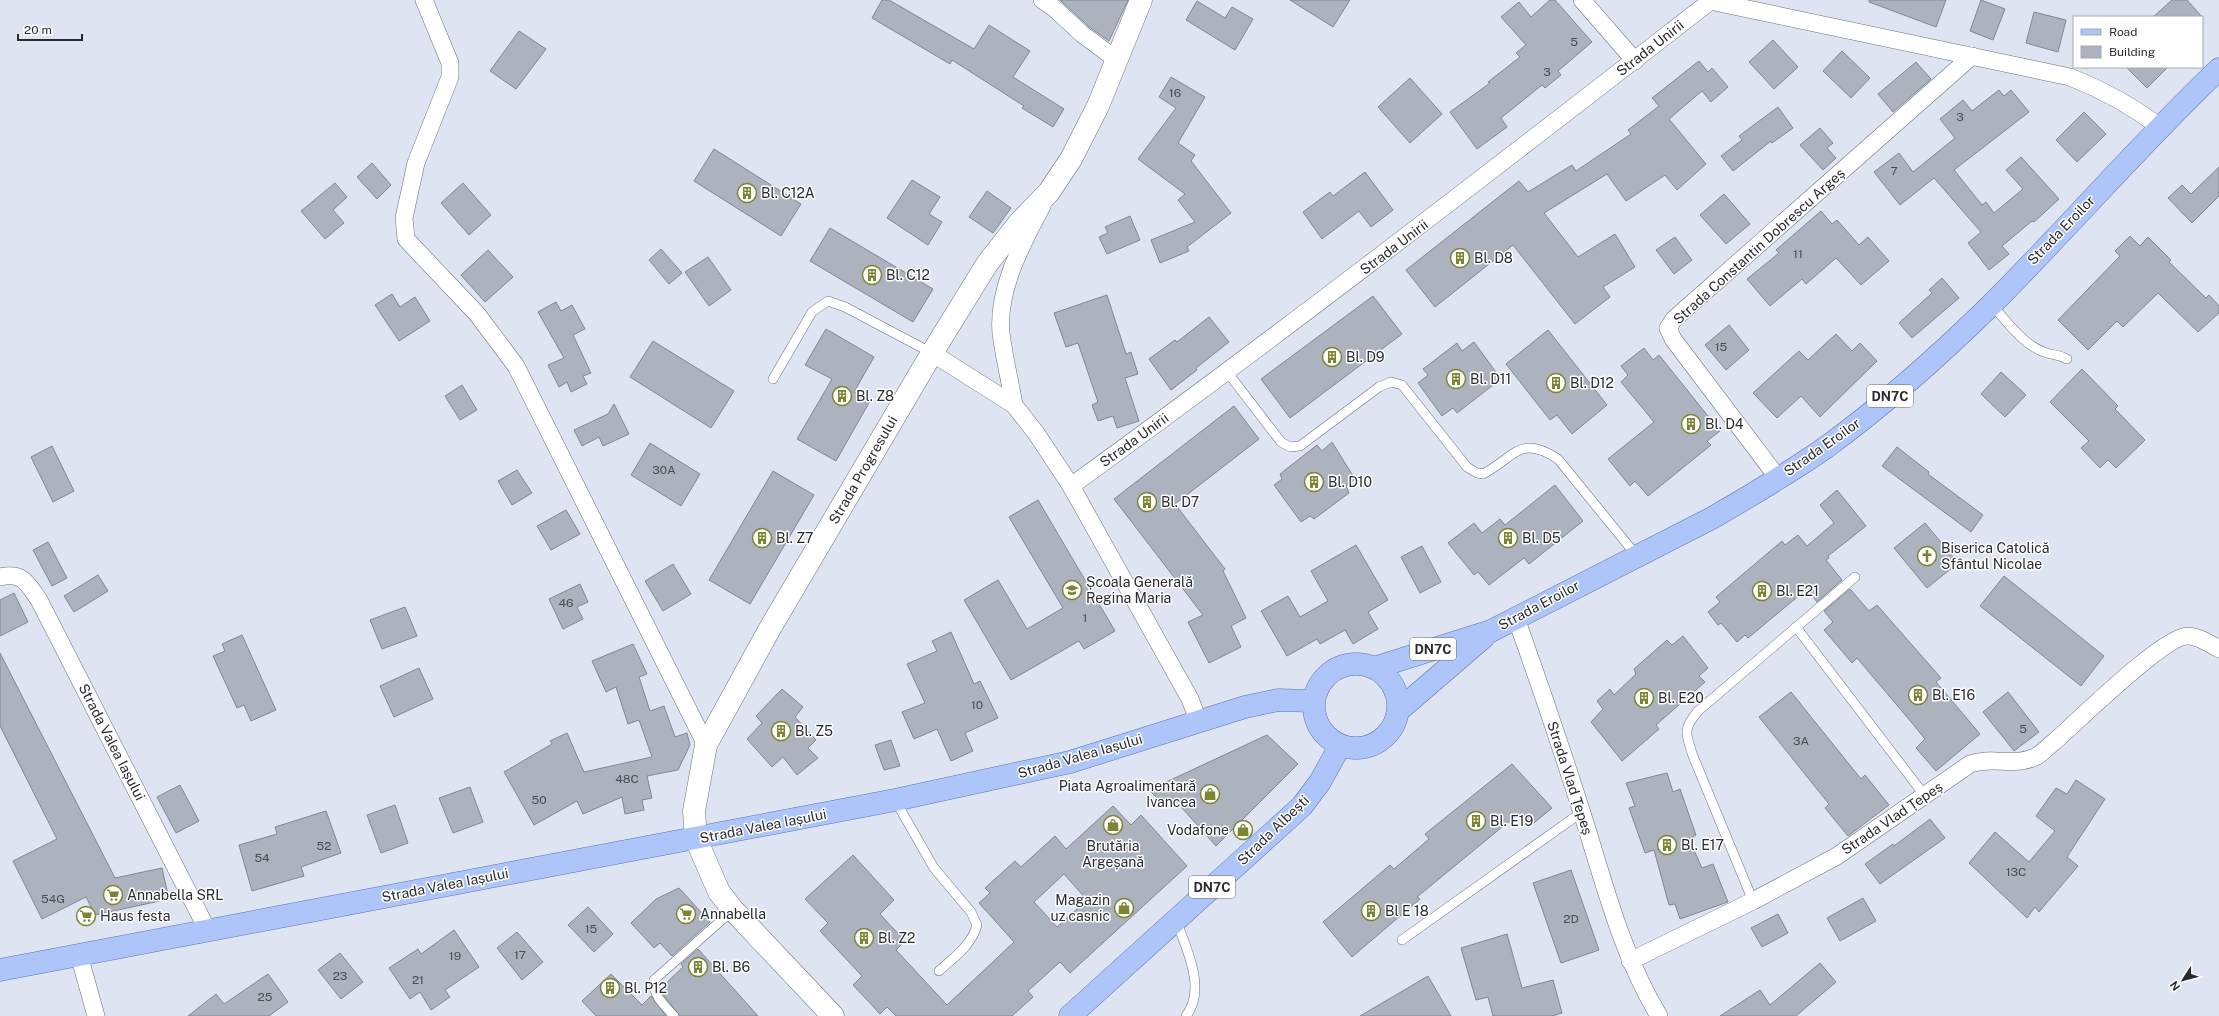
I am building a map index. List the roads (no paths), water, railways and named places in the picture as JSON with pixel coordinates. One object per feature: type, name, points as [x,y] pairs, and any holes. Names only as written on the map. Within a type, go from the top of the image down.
[{"type":"main road","name":"Strada Eroilor","points":[[1374,668],[1491,631],[1636,555],[1712,518],[1825,448],[1901,387],[1991,304],[2160,127],[2219,69]]},
{"type":"main road","points":[[1398,711],[1491,631]]},
{"type":"main road","name":"DN7C","points":[[1340,746],[1328,738],[1319,728],[1314,715],[1314,701],[1317,688],[1325,677],[1335,669],[1348,665],[1361,664],[1374,668]]},
{"type":"main road","points":[[1340,746],[1352,749],[1365,748],[1377,743],[1387,735],[1394,724],[1398,711],[1397,698],[1393,686],[1385,676],[1374,668]]},
{"type":"main road","name":"Strada Valea Iașului","points":[[0,970],[896,800],[1070,762],[1198,720],[1245,707],[1278,700],[1314,701]]},
{"type":"main road","name":"Strada Albești","points":[[1070,1016],[1302,806],[1320,782],[1340,746]]},
{"type":"street","points":[[424,0],[450,63],[450,77],[416,164],[404,218],[406,239],[477,314],[516,366],[706,745]]},
{"type":"street","points":[[1042,0],[1054,8],[1082,34],[1117,60]]},
{"type":"street","name":"Strada Progresului","points":[[833,1016],[733,910],[719,892],[696,839],[694,812],[706,745],[769,630],[932,353],[987,264],[1019,223],[1049,192],[1071,159],[1095,112],[1141,0]]},
{"type":"street","points":[[1582,0],[1635,60]]},
{"type":"street","points":[[1711,1],[2070,77],[2096,87],[2128,104],[2160,127]]},
{"type":"street","name":"Strada Unirii","points":[[1071,486],[1228,373],[1454,201],[1711,1]]},
{"type":"street","name":"Strada Constantin Dobrescu Argeș","points":[[1778,478],[1673,339],[1668,328],[1680,314],[1972,56]]},
{"type":"street","points":[[1014,405],[1001,332],[1003,303],[1013,266],[1027,234],[1049,192]]},
{"type":"street","points":[[932,353],[1014,405],[1036,433],[1071,486],[1190,699],[1198,720]]},
{"type":"street","name":"Strada Valea Iașului","points":[[0,577],[14,575],[24,579],[39,600],[207,930]]},
{"type":"street","name":"Strada Vlad Țepeș","points":[[1516,618],[1582,812],[1618,931],[1630,962],[1659,1016]]},
{"type":"street","name":"Strada Vlad Țepeș","points":[[1630,962],[1838,856],[1970,764],[1983,760],[2011,762],[2036,757],[2138,667],[2172,641],[2188,635],[2206,641],[2219,649]]},
{"type":"street","points":[[79,954],[96,1016]]},
{"type":"lane","points":[[773,379],[812,312],[828,301],[845,307],[932,353]]},
{"type":"lane","points":[[1991,304],[2030,344],[2045,353],[2057,354],[2067,359]]},
{"type":"lane","points":[[1228,373],[1281,442],[1290,447],[1300,446],[1379,387],[1391,382],[1402,385],[1467,467],[1476,473],[1484,474],[1512,453],[1528,447],[1544,450],[1558,459],[1636,555]]},
{"type":"lane","points":[[1753,900],[1693,756],[1686,736],[1688,723],[1698,711],[1855,577]]},
{"type":"lane","points":[[1796,627],[1925,796]]},
{"type":"lane","points":[[896,800],[934,868],[971,912],[977,925],[974,936],[961,951],[939,971]]},
{"type":"lane","points":[[1402,940],[1582,812]]},
{"type":"lane","points":[[674,1016],[658,999],[654,990],[654,980],[733,910]]},
{"type":"lane","points":[[1176,920],[1194,975],[1194,996],[1189,1012],[1186,1016]]},
{"type":"place","name":"Bl. C12A","points":[[747,193]]},
{"type":"place","name":"Bl. D8","points":[[1460,258]]},
{"type":"place","name":"Bl. C12","points":[[872,275]]},
{"type":"place","name":"Bl. D9","points":[[1332,357]]},
{"type":"place","name":"Bl. D11","points":[[1456,379]]},
{"type":"place","name":"Bl. D12","points":[[1556,383]]},
{"type":"place","name":"Bl. Z8","points":[[842,396]]},
{"type":"place","name":"Bl. D4","points":[[1691,424]]},
{"type":"place","name":"Bl. D10","points":[[1314,482]]},
{"type":"place","name":"Bl. D7","points":[[1147,502]]},
{"type":"place","name":"Bl. Z7","points":[[762,538]]},
{"type":"place","name":"Bl. D5","points":[[1508,538]]},
{"type":"place","name":"Biserica Catolică Sfântul Nicolae","points":[[1927,556]]},
{"type":"place","name":"Școala Generală Regina Maria","points":[[1072,590]]},
{"type":"place","name":"Bl. E21","points":[[1762,591]]},
{"type":"place","name":"Bl. E16","points":[[1918,695]]},
{"type":"place","name":"Bl. E20","points":[[1644,698]]},
{"type":"place","name":"Bl. Z5","points":[[781,731]]},
{"type":"place","name":"Piata Agroalimentară Ivancea","points":[[1210,794]]},
{"type":"place","name":"Bl. E19","points":[[1476,821]]},
{"type":"place","name":"Brutăria Argeșană","points":[[1113,825]]},
{"type":"place","name":"Vodafone","points":[[1243,830]]},
{"type":"place","name":"Bl. E17","points":[[1667,845]]},
{"type":"place","name":"Annabella SRL","points":[[113,895]]},
{"type":"place","name":"Magazin uz casnic","points":[[1124,908]]},
{"type":"place","name":"Bl E 18","points":[[1371,911]]},
{"type":"place","name":"Annabella","points":[[686,914]]},
{"type":"place","name":"Haus festa","points":[[86,916]]},
{"type":"place","name":"Bl. Z2","points":[[864,938]]},
{"type":"place","name":"Bl. B6","points":[[698,967]]},
{"type":"place","name":"Bl. P12","points":[[610,988]]}]
